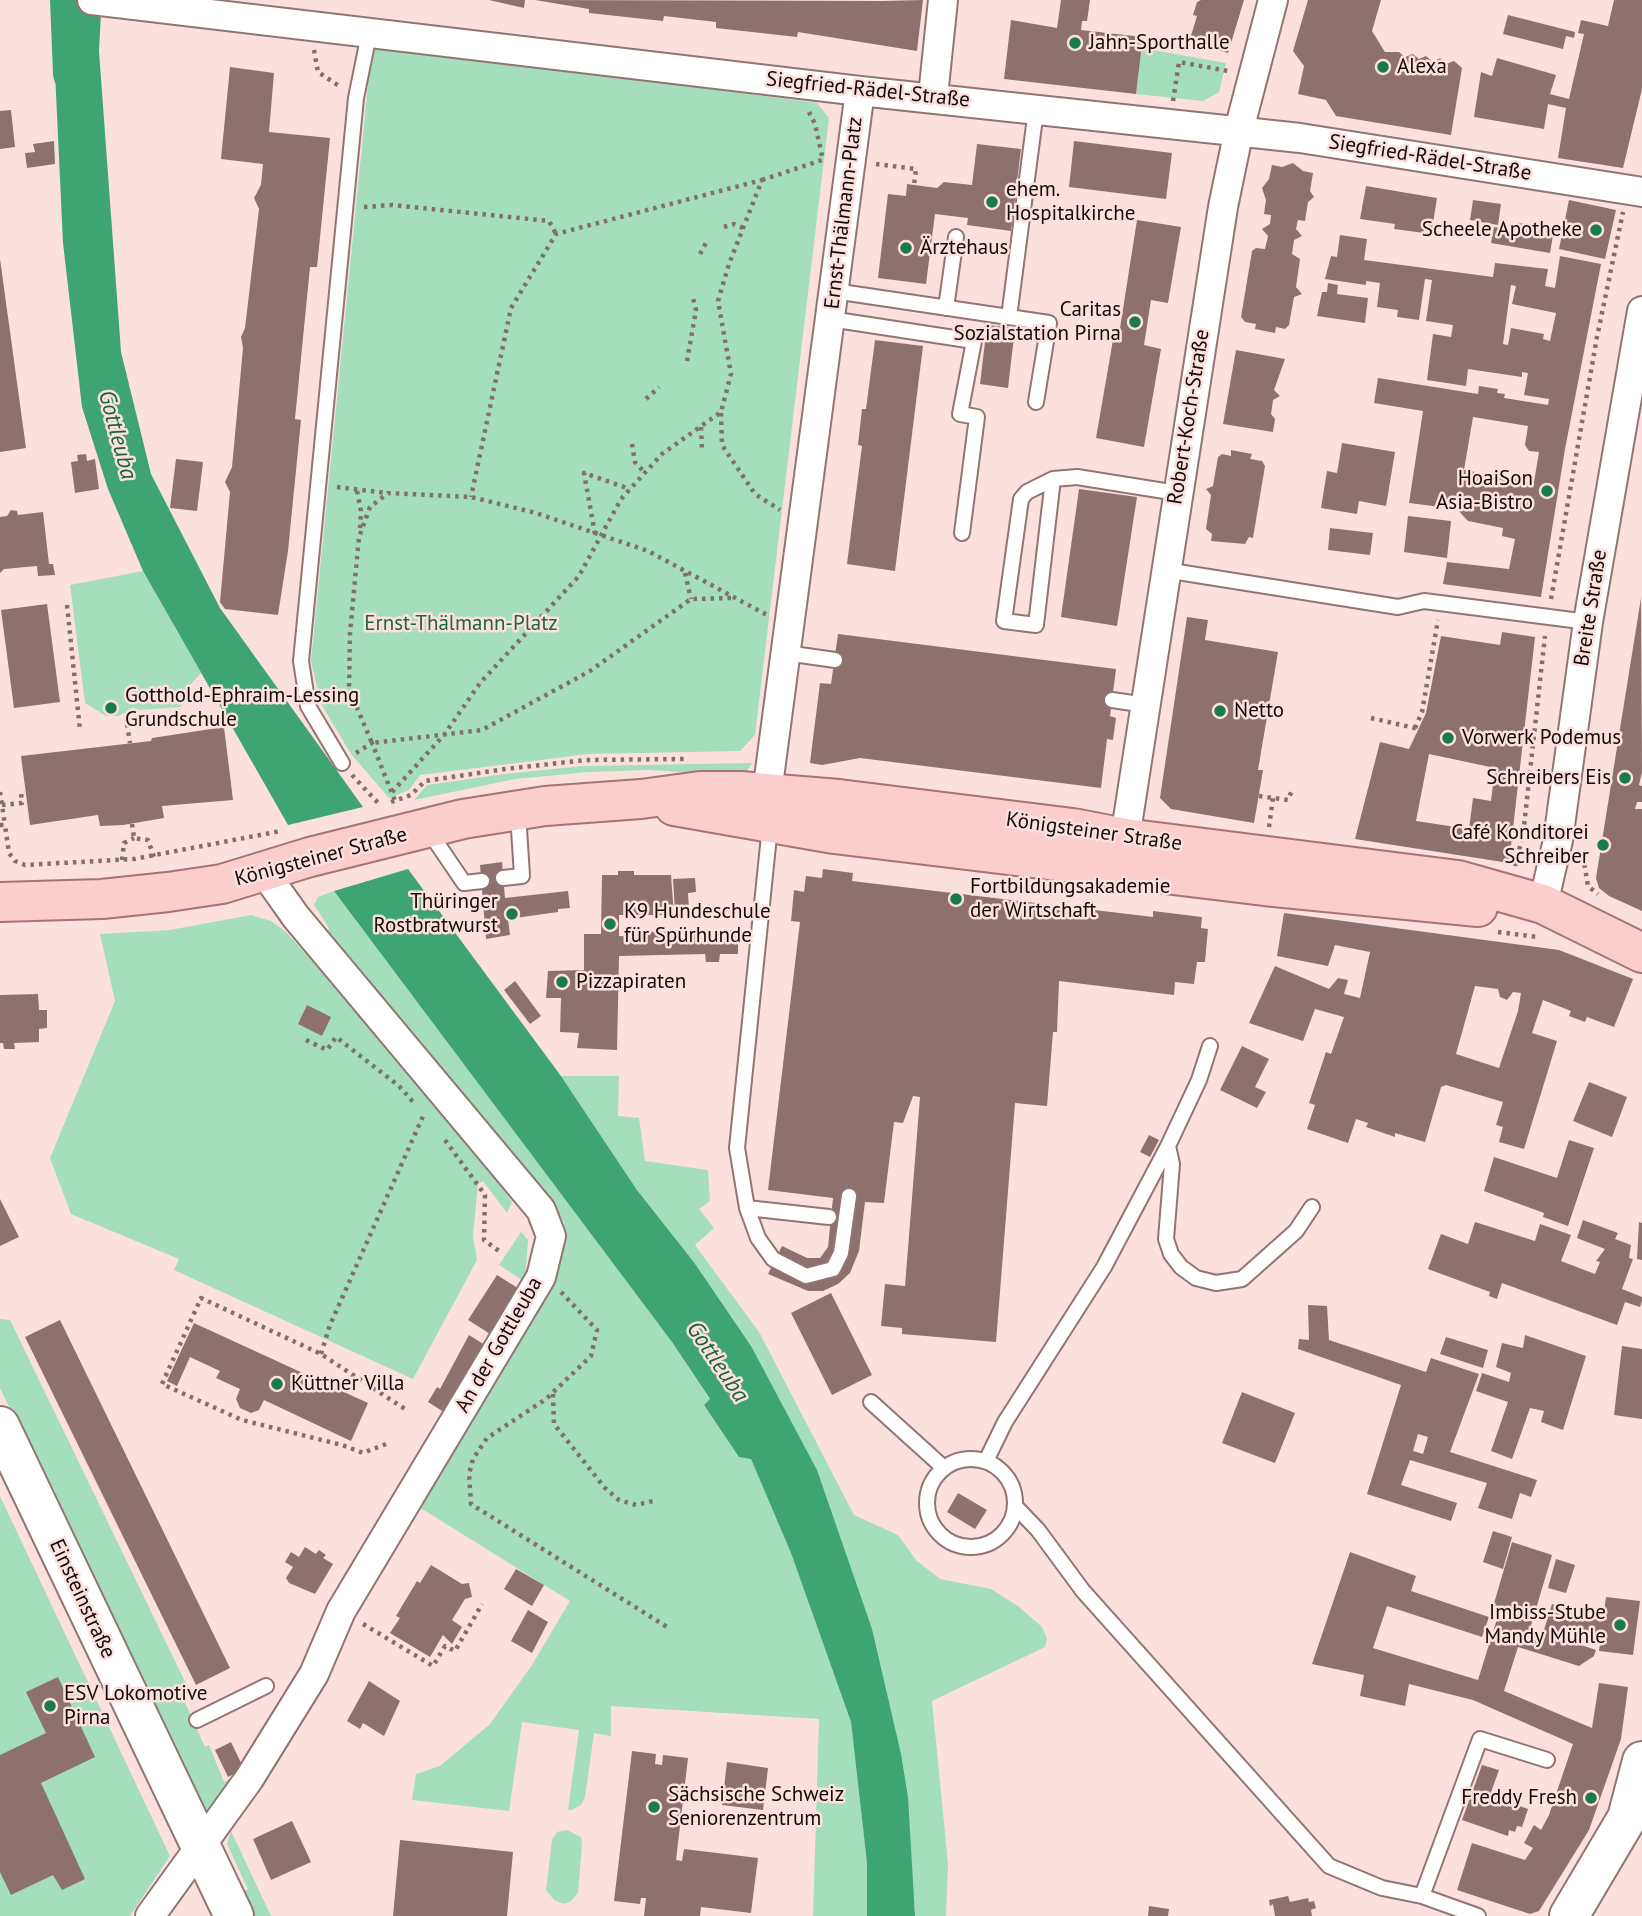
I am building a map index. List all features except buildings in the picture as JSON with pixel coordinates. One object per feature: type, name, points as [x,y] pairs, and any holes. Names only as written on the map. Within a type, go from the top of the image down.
[{"type":"main road","name":"Königsteiner Straße","points":[[0,902],[102,899],[222,884],[264,872],[301,844],[380,817],[427,828],[518,810],[641,799],[769,809],[900,843],[1123,852],[1471,907],[1543,905],[1642,953]]},
{"type":"main road","name":"Einsteinstraße","points":[[0,1426],[234,1916]]},
{"type":"main road","points":[[1569,1916],[1627,1818],[1642,1761]]},
{"type":"street","points":[[933,96],[943,0]]},
{"type":"street","name":"Robert-Koch-Straße","points":[[1123,852],[1223,207],[1239,131],[1273,0]]},
{"type":"street","name":"Siegfried-Rädel-Straße","points":[[97,1],[275,10],[309,25],[369,34],[860,91],[933,96],[1036,110],[1239,131],[1635,191]]},
{"type":"street","name":"Ernst-Thälmann-Platz","points":[[769,809],[786,653],[860,91]]},
{"type":"street","name":"Breite Straße","points":[[1543,905],[1558,840],[1588,622],[1642,311]]},
{"type":"street","name":"An der Gottleuba","points":[[201,1848],[249,1779],[314,1674],[341,1611],[541,1277],[551,1236],[541,1210],[296,918],[264,872]]},
{"type":"street","points":[[150,1916],[201,1848]]},
{"type":"lane","points":[[342,763],[309,706],[301,661],[356,97],[369,34]]},
{"type":"lane","points":[[1009,317],[1036,110]]},
{"type":"lane","points":[[946,308],[956,237]]},
{"type":"lane","points":[[834,291],[1049,323],[1036,402]]},
{"type":"lane","points":[[830,319],[974,341],[960,414],[978,417],[962,533]]},
{"type":"lane","points":[[1053,480],[1036,625],[1004,621],[1021,499],[1027,492],[1053,480],[1077,477],[1177,493]]},
{"type":"lane","points":[[1166,570],[1398,607],[1424,601],[1588,622]]},
{"type":"lane","points":[[786,653],[835,660]]},
{"type":"lane","points":[[1112,700],[1146,705]]},
{"type":"lane","points":[[769,809],[737,1148],[747,1208],[758,1238],[773,1259],[806,1276],[833,1269],[841,1253],[849,1196]]},
{"type":"lane","points":[[503,878],[522,876],[518,810]]},
{"type":"lane","points":[[427,828],[464,883],[482,881]]},
{"type":"lane","points":[[986,1461],[1005,1422],[1104,1267],[1168,1146],[1199,1080],[1210,1046]]},
{"type":"lane","points":[[1168,1146],[1172,1164],[1166,1239],[1171,1254],[1181,1267],[1196,1278],[1216,1283],[1242,1279],[1296,1231],[1312,1207]]},
{"type":"lane","points":[[747,1208],[829,1217]]},
{"type":"lane","points":[[871,1402],[944,1468]]},
{"type":"lane","points":[[964,1459],[986,1461],[1008,1479],[1014,1492],[1012,1520],[993,1542],[979,1546],[950,1542],[930,1521],[928,1492],[934,1478],[944,1468],[964,1459]]},
{"type":"lane","points":[[1015,1506],[1038,1530],[1083,1591],[1329,1866],[1382,1888],[1422,1896],[1478,1916]]},
{"type":"lane","points":[[197,1720],[266,1686]]},
{"type":"lane","points":[[1422,1896],[1480,1739],[1547,1760]]},
{"type":"path","points":[[309,25],[318,72],[356,97]]},
{"type":"path","points":[[1169,124],[1179,62],[1253,76]]},
{"type":"path","points":[[471,497],[511,308],[556,234],[762,180],[823,159]]},
{"type":"path","points":[[868,163],[916,169],[914,185]]},
{"type":"path","points":[[762,180],[718,301],[731,374],[720,412],[722,445],[755,494],[803,525]]},
{"type":"path","points":[[1509,870],[1519,859],[1548,617],[1597,337],[1635,191]]},
{"type":"path","points":[[367,207],[380,204],[549,221],[556,234]]},
{"type":"path","points":[[723,227],[729,224],[743,228]]},
{"type":"path","points":[[700,254],[707,241]]},
{"type":"path","points":[[687,360],[696,310],[693,298]]},
{"type":"path","points":[[646,399],[659,387]]},
{"type":"path","points":[[392,792],[443,735],[456,712],[480,683],[579,576],[598,535],[621,499],[662,454],[720,412]]},
{"type":"path","points":[[701,427],[702,450]]},
{"type":"path","points":[[632,444],[635,462],[645,473]]},
{"type":"path","points":[[598,535],[584,473],[631,489]]},
{"type":"path","points":[[340,487],[357,491],[471,497],[536,513],[648,551],[731,598],[791,624]]},
{"type":"path","points":[[357,491],[361,511],[350,633],[349,689],[395,801]]},
{"type":"path","points":[[359,537],[370,508],[388,493]]},
{"type":"path","points":[[685,573],[691,599]]},
{"type":"path","points":[[342,763],[372,743],[482,730],[578,678],[691,599],[731,598]]},
{"type":"path","points":[[1371,719],[1417,729],[1441,603]]},
{"type":"path","points":[[66,605],[80,730]]},
{"type":"path","points":[[127,724],[130,743]]},
{"type":"path","points":[[358,783],[380,817],[395,801],[411,795],[425,781],[586,760],[689,759]]},
{"type":"path","points":[[1259,796],[1288,800],[1293,788]]},
{"type":"path","points":[[0,792],[2,825],[9,853],[15,861],[25,864],[154,857],[266,832],[301,844]]},
{"type":"path","points":[[2,805],[22,803],[21,793],[25,793]]},
{"type":"path","points":[[1268,835],[1273,798]]},
{"type":"path","points":[[132,824],[134,838]]},
{"type":"path","points":[[121,860],[124,843],[134,838],[148,840],[154,857]]},
{"type":"path","points":[[1582,844],[1588,886]]},
{"type":"path","points":[[306,1040],[327,1050],[336,1037],[399,1086],[432,1125]]},
{"type":"path","points":[[321,1354],[330,1325],[424,1114]]},
{"type":"path","points":[[441,1135],[485,1195],[484,1240],[499,1251]]},
{"type":"path","points":[[541,1277],[582,1310],[597,1329],[591,1356],[553,1393],[486,1438],[473,1459],[469,1474],[471,1504],[667,1627]]},
{"type":"path","points":[[386,1444],[363,1454],[342,1445],[242,1420],[162,1384],[201,1298],[321,1354],[405,1409]]},
{"type":"path","points":[[553,1393],[554,1424],[606,1488],[619,1500],[636,1505],[657,1500]]},
{"type":"path","points":[[341,1611],[433,1666],[445,1646],[454,1651],[482,1604]]},
{"type":"green space","name":"Ernst-Thälmann-Platz","points":[[372,44],[817,103],[829,118],[755,735],[740,751],[589,754],[420,775],[409,790],[389,798],[351,754],[321,704],[311,661]]},
{"type":"green space","points":[[1142,48],[1226,63],[1219,92],[1203,101],[1136,94]]},
{"type":"green space","points":[[143,571],[201,673],[183,693],[181,707],[140,710],[133,708],[119,716],[106,716],[85,703],[70,585]]},
{"type":"green space","points":[[752,763],[746,772],[733,775],[649,770],[515,779],[414,800],[427,785],[505,774],[583,766]]},
{"type":"green space","points":[[334,891],[672,1342],[710,1400],[704,1406],[751,1459],[791,1553],[851,1722],[867,1863],[867,1916],[813,1916],[819,1719],[611,1706],[611,1736],[594,1733],[585,1797],[581,1805],[572,1810],[568,1810],[579,1730],[522,1722],[509,1811],[412,1800],[416,1774],[440,1766],[490,1724],[532,1665],[570,1601],[419,1507],[558,1276],[554,1271],[565,1235],[564,1222],[512,1153],[326,935],[329,928],[314,905],[318,897]]},
{"type":"green space","points":[[251,915],[271,921],[286,932],[457,1122],[512,1202],[507,1213],[483,1181],[478,1184],[473,1236],[477,1260],[413,1379],[174,1270],[179,1259],[71,1214],[50,1158],[115,1001],[100,934],[170,930]]},
{"type":"green space","points":[[561,1076],[619,1076],[618,1116],[639,1118],[645,1161],[708,1170],[710,1201],[699,1209],[714,1228],[695,1245],[759,1332],[854,1515],[898,1535],[916,1560],[940,1579],[991,1589],[1018,1606],[1042,1627],[1047,1639],[1045,1647],[932,1701],[948,1864],[946,1916],[915,1916],[915,1906],[693,1261],[637,1190]]},
{"type":"green space","points":[[521,1232],[528,1240],[525,1282],[499,1265]]},
{"type":"green space","points":[[0,1319],[10,1320],[190,1692],[182,1696],[205,1747],[209,1745],[224,1782],[243,1773],[219,1807],[201,1811],[0,1388]]},
{"type":"green space","name":"ESV Lokomotive Pirna","points":[[0,1496],[170,1856],[130,1916],[0,1916]]},
{"type":"green space","points":[[567,1830],[581,1837],[582,1844],[578,1893],[564,1904],[554,1900],[546,1890],[552,1840],[557,1832]]},
{"type":"green space","points":[[231,1831],[271,1916],[254,1916],[242,1892],[248,1889],[227,1844]]},
{"type":"water","points":[[52,8],[101,13],[99,51],[121,352],[151,474],[220,608],[363,807],[288,825],[143,571],[108,489],[82,407],[63,243]]},
{"type":"water","points":[[408,869],[561,1076],[637,1190],[693,1261],[751,1346],[817,1470],[872,1629],[901,1754],[908,1797],[915,1916],[867,1916],[867,1863],[851,1722],[791,1553],[751,1459],[739,1457],[704,1405],[710,1399],[672,1342],[334,891]]},
{"type":"waterway","name":"Gottleuba","points":[[73,0],[76,73]]},
{"type":"place","name":"Jahn-Sporthalle","points":[[1075,43]]},
{"type":"place","name":"Alexa","points":[[1383,67]]},
{"type":"place","name":"ehem. Hospitalkirche","points":[[992,202]]},
{"type":"place","name":"Scheele Apotheke","points":[[1596,230]]},
{"type":"place","name":"Ärztehaus","points":[[906,248]]},
{"type":"place","name":"Caritas Sozialstation Pirna","points":[[1135,322]]},
{"type":"place","name":"HoaiSon Asia-Bistro","points":[[1547,491]]},
{"type":"place","name":"Gotthold-Ephraim-Lessing Grundschule","points":[[111,708]]},
{"type":"place","name":"Netto","points":[[1220,711]]},
{"type":"place","name":"Vorwerk Podemus","points":[[1448,738]]},
{"type":"place","name":"Schreibers Eis","points":[[1625,778]]},
{"type":"place","name":"Café Konditorei Schreiber","points":[[1603,845]]},
{"type":"place","name":"Fortbildungsakademie der Wirtschaft","points":[[956,899]]},
{"type":"place","name":"Thüringer Rostbratwurst","points":[[512,914]]},
{"type":"place","name":"K9 Hundeschule für Spürhunde","points":[[610,924]]},
{"type":"place","name":"Pizzapiraten","points":[[562,982]]},
{"type":"place","name":"Küttner Villa","points":[[277,1384]]},
{"type":"place","name":"Imbiss-Stube Mandy Mühle","points":[[1620,1625]]},
{"type":"place","name":"ESV Lokomotive Pirna","points":[[50,1706]]},
{"type":"place","name":"Freddy Fresh","points":[[1591,1798]]},
{"type":"place","name":"Sächsische Schweiz Seniorenzentrum","points":[[654,1807]]}]
